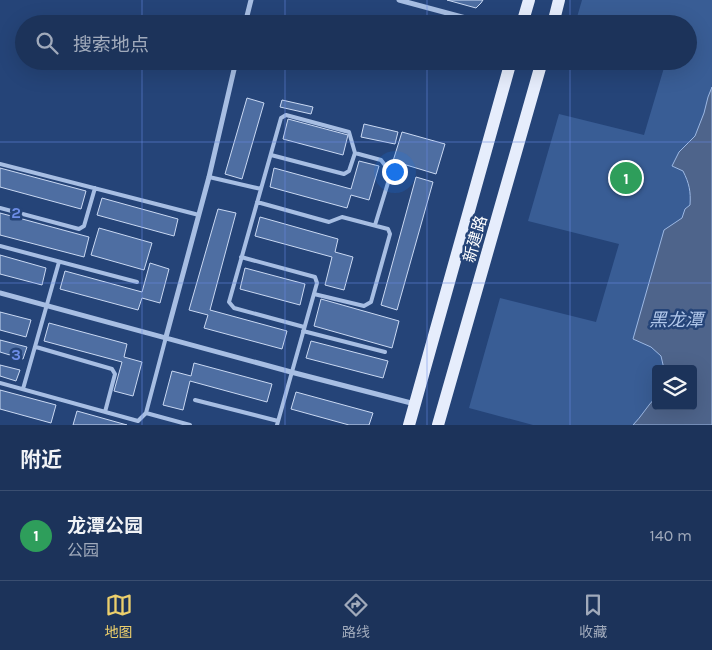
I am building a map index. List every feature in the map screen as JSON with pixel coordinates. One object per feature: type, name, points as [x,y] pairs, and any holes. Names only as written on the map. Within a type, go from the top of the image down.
[{"type":"main road","points":[[525,15],[529,0]]},
{"type":"main road","points":[[555,15],[559,0]]},
{"type":"main road","name":"新建路","points":[[409,425],[508,70]]},
{"type":"main road","name":"新建路","points":[[438,425],[539,70]]},
{"type":"street","points":[[248,15],[252,0]]},
{"type":"street","points":[[399,0],[455,15]]},
{"type":"street","points":[[166,337],[209,177],[234,70]]},
{"type":"street","points":[[0,293],[415,404]]},
{"type":"lane","points":[[270,155],[344,174],[349,171],[355,153],[350,132],[286,115],[281,118],[270,155],[261,189],[241,257],[229,302],[234,308],[386,352]]},
{"type":"lane","points":[[355,153],[382,160],[391,174],[375,225]]},
{"type":"lane","points":[[0,164],[199,215]]},
{"type":"lane","points":[[209,177],[261,189]]},
{"type":"lane","points":[[0,208],[79,229],[84,226],[95,188]]},
{"type":"lane","points":[[257,202],[329,222],[342,216],[388,229],[390,234],[371,302],[364,306],[314,294]]},
{"type":"lane","points":[[0,246],[137,282]]},
{"type":"lane","points":[[195,400],[277,423],[317,283],[315,277],[241,257]]},
{"type":"lane","points":[[23,389],[59,262]]},
{"type":"lane","points":[[0,383],[138,421],[146,413],[166,337]]},
{"type":"lane","points":[[36,347],[112,369],[115,374],[105,412]]},
{"type":"lane","points":[[146,413],[190,425]]},
{"type":"shaded area","points":[[582,0],[712,0],[712,425],[533,425],[469,408],[500,298],[596,322],[619,244],[528,221],[559,114],[644,135],[663,70],[697,70],[697,15],[578,15]]},
{"type":"water","name":"黑龙潭","points":[[712,87],[712,425],[633,425],[652,402],[652,410],[697,410],[697,365],[663,365],[661,356],[651,347],[633,339],[664,230],[682,218],[685,209],[690,205],[690,191],[685,175],[683,171],[672,166],[679,152],[695,136]]},
{"type":"building","points":[[447,0],[483,0],[476,8]]},
{"type":"building","points":[[247,98],[264,103],[242,179],[225,174]]},
{"type":"building","points":[[282,100],[313,107],[311,114],[280,107]]},
{"type":"building","points":[[288,119],[348,135],[343,155],[283,139]]},
{"type":"building","points":[[364,124],[398,132],[395,144],[361,137]]},
{"type":"building","points":[[402,132],[445,144],[436,174],[393,161]]},
{"type":"building","points":[[359,161],[379,166],[369,200],[351,195],[347,208],[270,187],[274,168],[351,189]]},
{"type":"building","points":[[0,168],[86,191],[81,209],[0,187]]},
{"type":"building","points":[[416,177],[433,182],[397,310],[381,305]]},
{"type":"building","points":[[102,198],[178,219],[174,236],[97,215]]},
{"type":"building","points":[[218,209],[236,213],[210,310],[287,331],[282,349],[204,328],[208,315],[189,310]]},
{"type":"building","points":[[0,213],[89,237],[84,257],[0,235]]},
{"type":"building","points":[[260,217],[338,239],[335,252],[353,257],[344,290],[325,285],[332,257],[255,236]]},
{"type":"building","points":[[99,228],[152,243],[144,270],[91,255]]},
{"type":"building","points":[[0,255],[46,268],[42,285],[0,274]]},
{"type":"building","points":[[150,263],[169,269],[160,303],[142,298],[138,310],[60,289],[65,271],[142,292]]},
{"type":"building","points":[[245,268],[305,284],[300,305],[240,289]]},
{"type":"building","points":[[321,299],[399,321],[392,348],[314,326]]},
{"type":"building","points":[[0,312],[31,320],[26,337],[0,330]]},
{"type":"building","points":[[49,323],[127,344],[124,357],[142,362],[133,396],[114,391],[122,362],[44,341]]},
{"type":"building","points":[[0,340],[27,347],[23,359],[0,352]]},
{"type":"building","points":[[311,341],[388,361],[383,378],[306,358]]},
{"type":"building","points":[[194,363],[272,384],[267,402],[190,381],[183,410],[163,405],[172,371],[191,376]]},
{"type":"building","points":[[0,365],[20,370],[16,381],[0,376]]},
{"type":"building","points":[[0,390],[56,405],[51,423],[0,409]]},
{"type":"building","points":[[296,392],[373,413],[369,425],[349,425],[291,409]]},
{"type":"building","points":[[77,411],[127,425],[73,425]]},
{"type":"place","name":"龙潭公园","points":[[626,178]]}]
